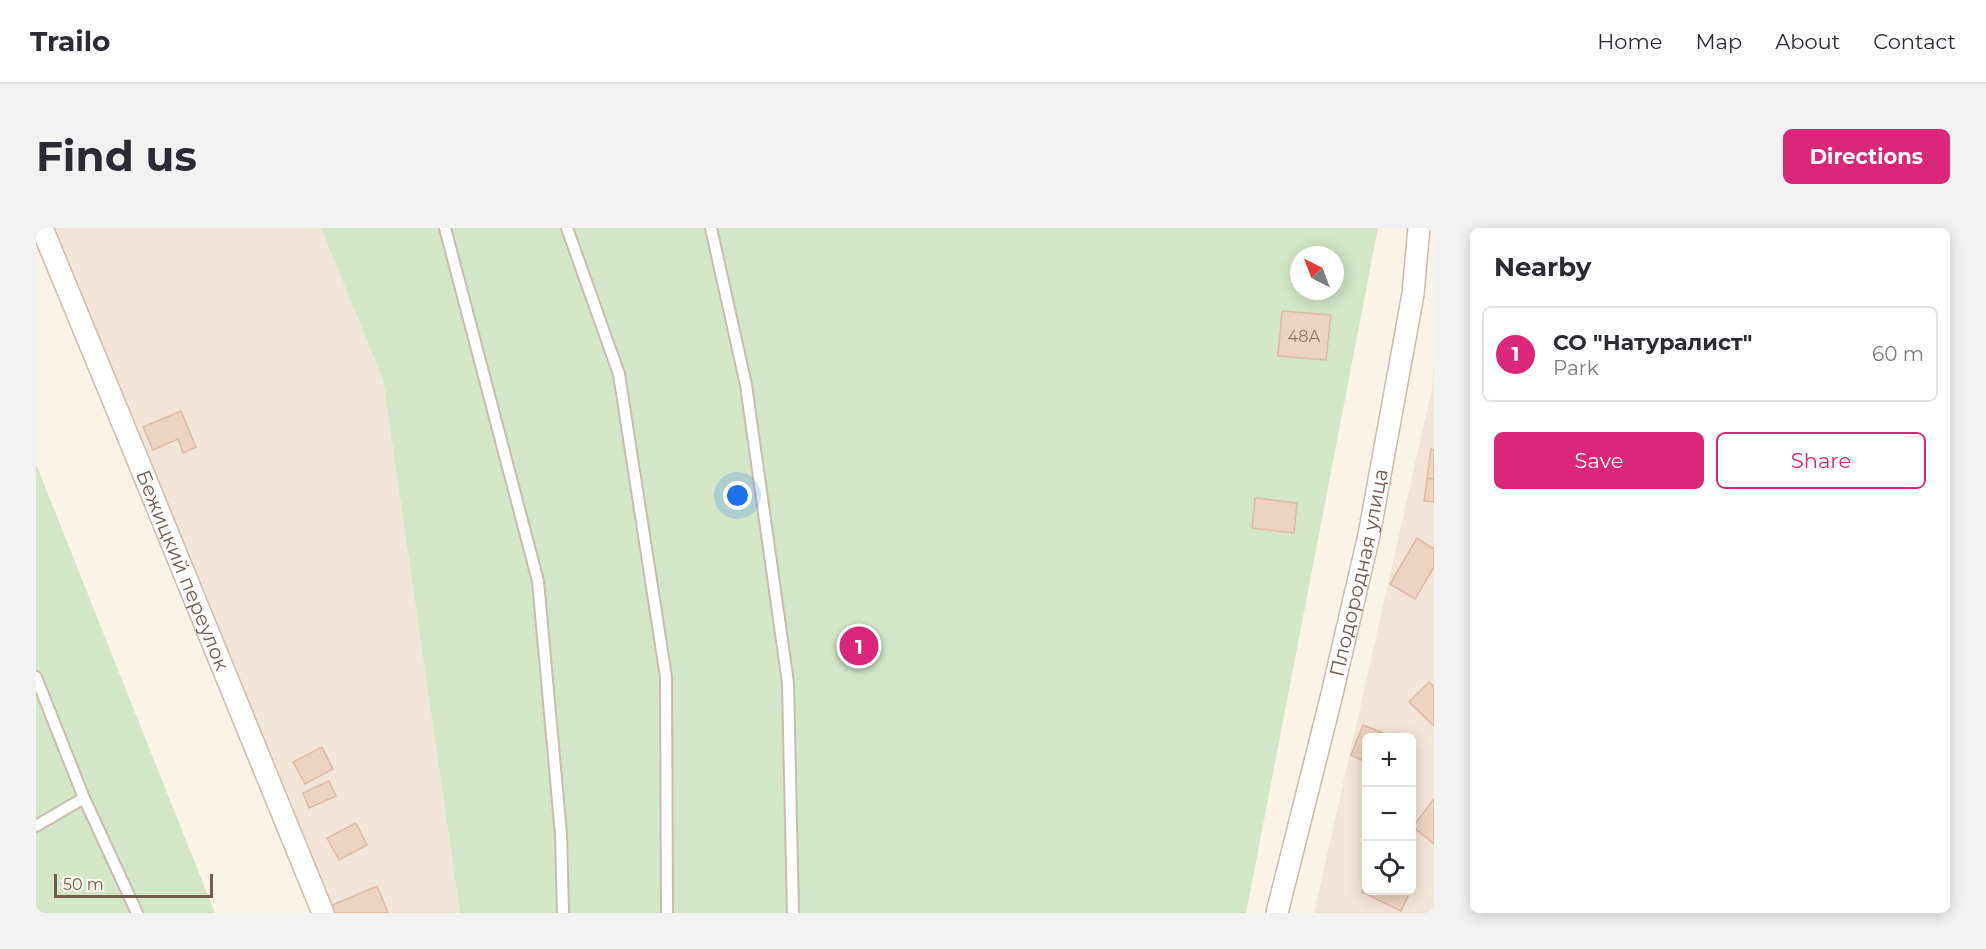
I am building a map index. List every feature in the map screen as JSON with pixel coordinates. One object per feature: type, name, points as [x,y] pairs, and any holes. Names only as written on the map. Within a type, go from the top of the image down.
[{"type":"street","name":"Бежицкий переулок","points":[[42,228],[323,913]]},
{"type":"street","name":"Плодородная улица","points":[[1277,913],[1369,535],[1413,294],[1419,228]]},
{"type":"lane","points":[[445,228],[538,581],[561,834],[563,913]]},
{"type":"lane","points":[[567,228],[619,374],[666,677],[667,913]]},
{"type":"lane","points":[[711,228],[746,385],[788,683],[793,913]]},
{"type":"lane","points":[[36,677],[84,798],[137,913]]},
{"type":"lane","points":[[36,826],[84,798]]},
{"type":"shaded area","points":[[55,228],[321,228],[383,380],[460,913],[330,913]]},
{"type":"shaded area","points":[[1434,361],[1434,913],[1314,913],[1432,388]]},
{"type":"green space","points":[[321,228],[1378,228],[1246,913],[460,913],[383,380]]},
{"type":"green space","points":[[36,464],[215,913],[36,913]]},
{"type":"building","points":[[1282,311],[1331,315],[1326,360],[1278,356]]},
{"type":"building","points":[[181,411],[196,447],[183,453],[178,439],[153,450],[143,427]]},
{"type":"building","points":[[1431,449],[1434,450],[1434,479],[1427,478]]},
{"type":"building","points":[[1427,478],[1434,479],[1434,502],[1424,501]]},
{"type":"building","points":[[1255,498],[1297,503],[1294,533],[1252,528]]},
{"type":"building","points":[[1417,538],[1434,549],[1434,567],[1415,599],[1390,584]]},
{"type":"building","points":[[1429,682],[1434,687],[1434,726],[1409,702]]},
{"type":"building","points":[[1363,725],[1383,733],[1362,733],[1362,760],[1351,755]]},
{"type":"building","points":[[322,747],[333,769],[305,784],[293,762]]},
{"type":"building","points":[[329,781],[336,796],[309,808],[303,793]]},
{"type":"building","points":[[1433,800],[1434,844],[1416,829],[1416,823]]},
{"type":"building","points":[[356,823],[367,845],[339,860],[327,838]]},
{"type":"building","points":[[377,886],[388,913],[330,913],[328,907]]},
{"type":"building","points":[[1368,895],[1409,895],[1401,911]]},
{"type":"place","name":"СО \"Натуралист\"","points":[[859,646]]}]
